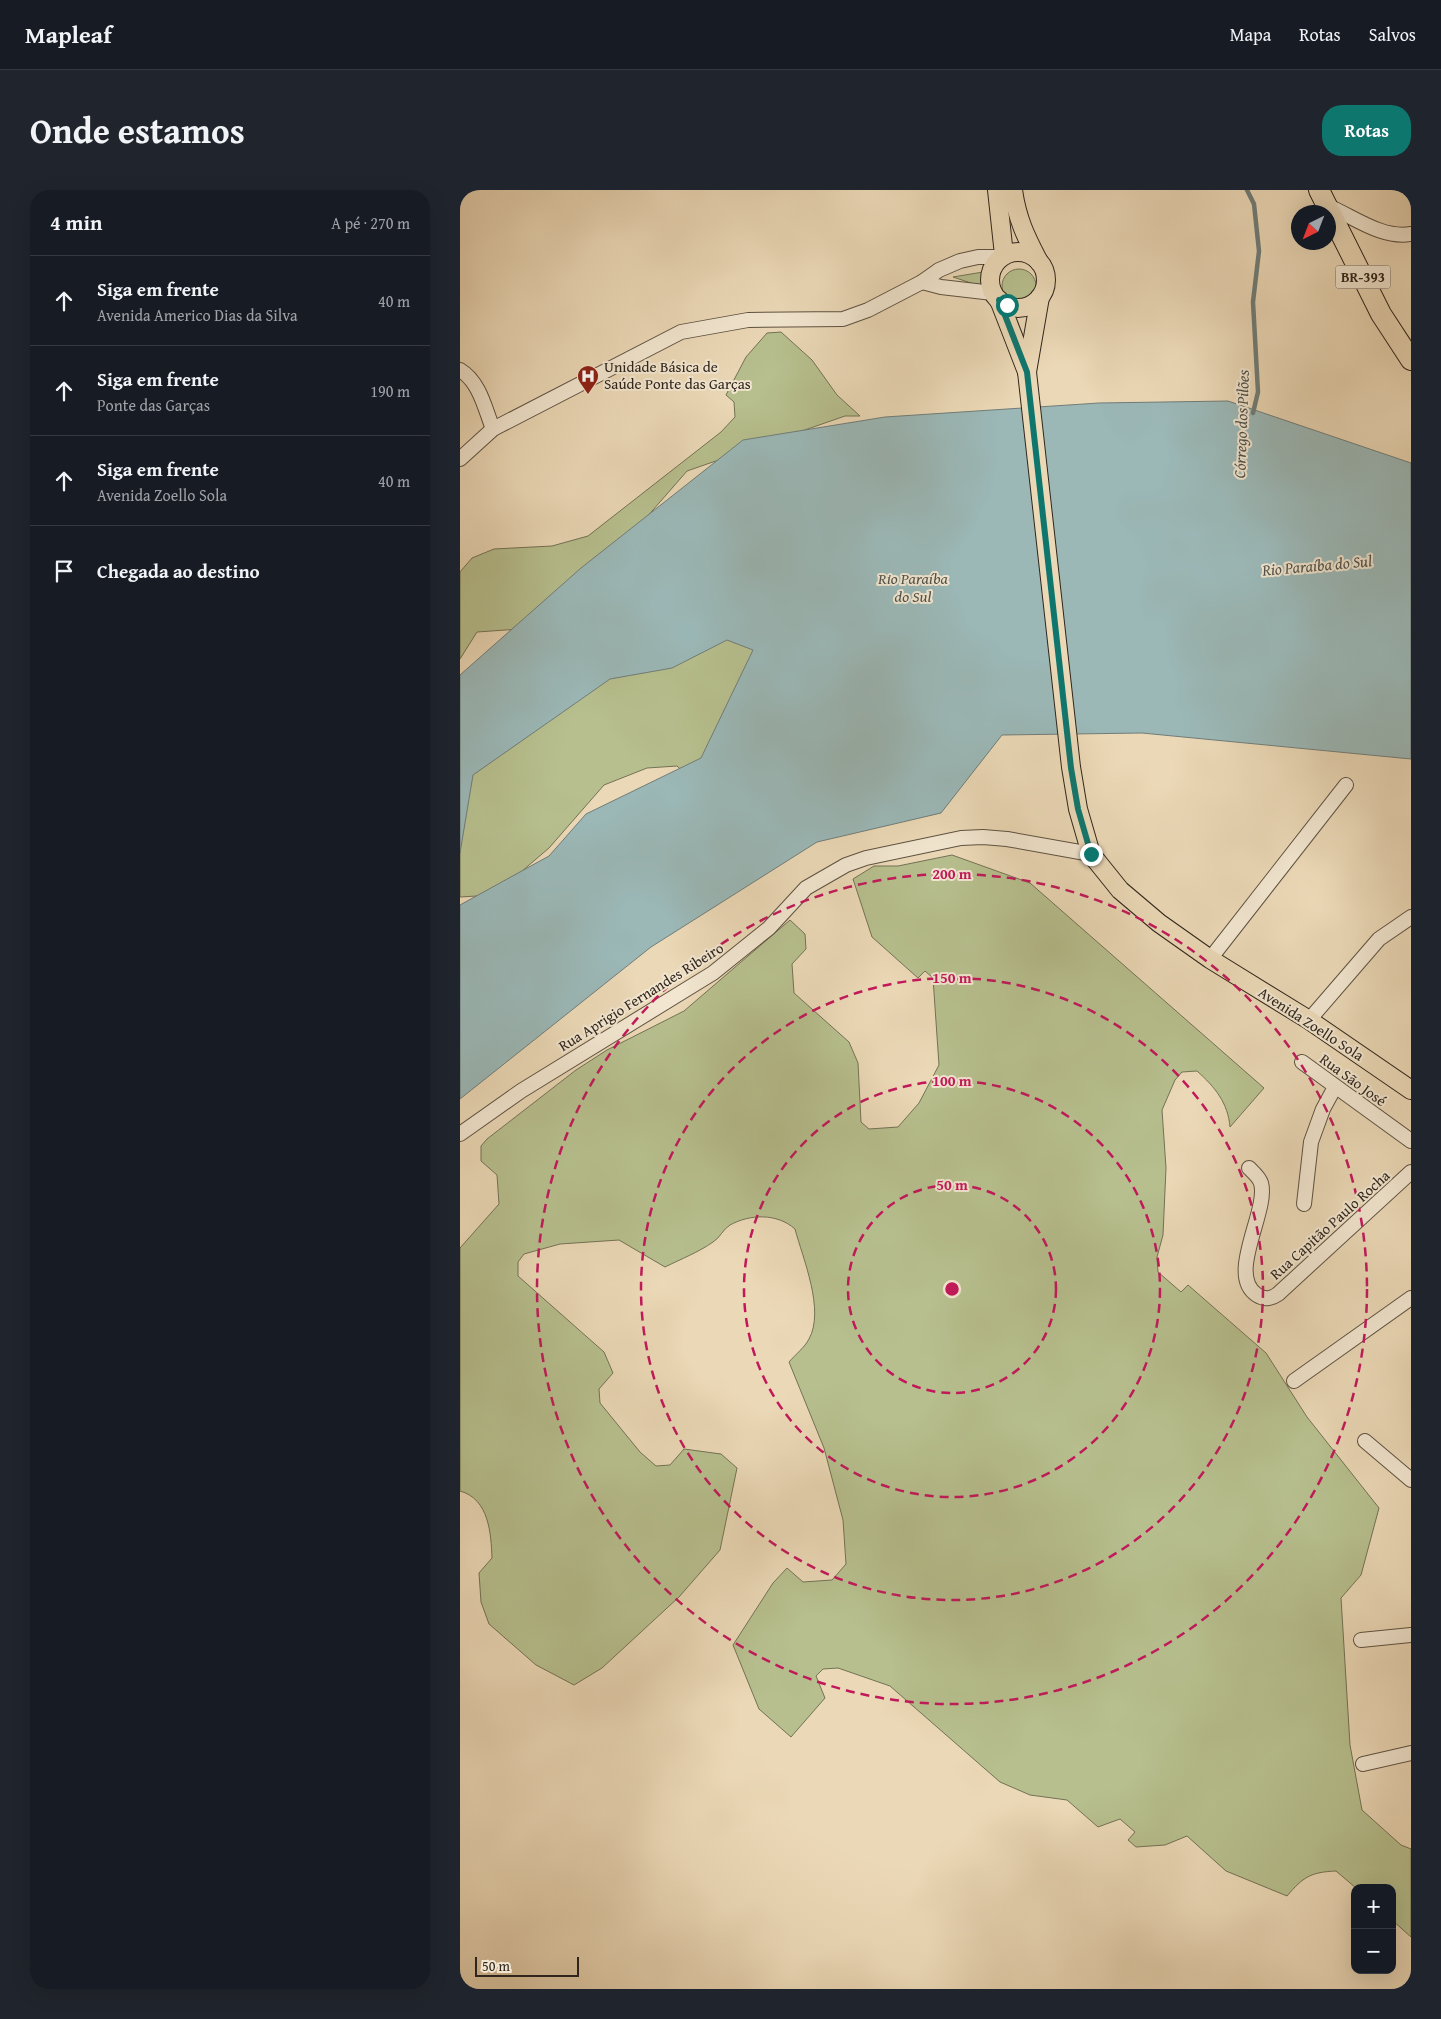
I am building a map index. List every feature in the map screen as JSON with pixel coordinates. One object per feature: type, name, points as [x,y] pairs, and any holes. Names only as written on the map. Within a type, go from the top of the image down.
[{"type":"highway","name":"BR-393","points":[[1323,198],[1381,314],[1411,360]]},
{"type":"main road","points":[[997,190],[1001,256]]},
{"type":"main road","points":[[1013,190],[1016,211],[1023,231],[1044,270],[1046,280],[1040,297],[1028,377]]},
{"type":"main road","points":[[1028,377],[990,285],[990,276],[993,267],[1001,256],[1015,252],[1024,252],[1033,256],[1039,262]]},
{"type":"main road","points":[[996,297],[1007,305],[1016,308],[1025,307],[1040,297]]},
{"type":"main road","name":"Avenida Zoello Sola","points":[[1028,377],[1071,768],[1078,809],[1091,854],[1120,890],[1159,923],[1210,959],[1309,1020],[1411,1090]]},
{"type":"street","points":[[1323,198],[1379,231],[1392,235],[1411,234]]},
{"type":"street","points":[[460,459],[493,430],[681,332],[748,320],[843,319],[868,310],[922,282],[939,270],[960,261],[978,257],[1001,256]]},
{"type":"street","points":[[922,282],[996,297]]},
{"type":"street","points":[[460,370],[468,375],[476,385],[493,430]]},
{"type":"street","points":[[1210,959],[1346,785]]},
{"type":"street","name":"Rua Aprigio Fernandes Ribeiro","points":[[460,1134],[521,1092],[713,973],[769,928],[806,888],[846,865],[866,858],[969,838],[1007,839],[1091,854]]},
{"type":"street","points":[[1309,1020],[1379,939],[1411,917]]},
{"type":"street","name":"Rua São José","points":[[1302,1062],[1411,1141]]},
{"type":"street","points":[[1304,1204],[1311,1142],[1323,1109],[1335,1087]]},
{"type":"street","name":"Rua Capitão Paulo Rocha","points":[[1249,1168],[1261,1182],[1262,1196],[1246,1270],[1249,1285],[1254,1294],[1263,1299],[1271,1298],[1278,1294],[1411,1172]]},
{"type":"street","points":[[1294,1381],[1411,1298]]},
{"type":"street","points":[[1365,1441],[1411,1480]]},
{"type":"street","points":[[1361,1640],[1411,1635]]},
{"type":"street","points":[[1364,1764],[1411,1753]]},
{"type":"green space","points":[[1019,269],[1031,274],[1036,286],[1031,298],[1019,303],[1007,298],[1002,286],[1007,274]]},
{"type":"green space","points":[[983,272],[983,287],[953,277]]},
{"type":"green space","points":[[781,332],[812,360],[837,395],[860,416],[845,416],[687,471],[612,557],[535,628],[477,632],[460,659],[460,572],[472,558],[494,549],[552,546],[588,536],[721,432],[735,417],[734,402],[726,395],[746,357],[767,333]]},
{"type":"green space","points":[[785,626],[692,780],[677,766],[647,768],[604,785],[549,848],[494,895],[460,897],[460,771],[582,669]]},
{"type":"green space","points":[[952,855],[1030,883],[1264,1088],[1230,1127],[1227,1110],[1220,1096],[1197,1071],[1182,1072],[1175,1080],[1162,1110],[1166,1168],[1163,1235],[1157,1257],[1158,1272],[1181,1292],[1188,1285],[1266,1353],[1307,1417],[1379,1508],[1361,1575],[1341,1598],[1350,1745],[1362,1810],[1401,1845],[1411,1849],[1411,1937],[1396,1924],[1396,1884],[1351,1884],[1336,1871],[1314,1874],[1308,1877],[1298,1884],[1287,1896],[1226,1871],[1187,1836],[1165,1845],[1136,1847],[1128,1840],[1135,1832],[1120,1819],[1098,1827],[1067,1800],[1030,1795],[1000,1782],[890,1686],[838,1668],[823,1669],[816,1676],[825,1698],[791,1737],[759,1709],[733,1645],[773,1583],[787,1568],[803,1582],[832,1580],[846,1564],[843,1520],[824,1448],[789,1362],[809,1339],[815,1314],[814,1299],[795,1229],[780,1220],[755,1217],[738,1221],[730,1225],[708,1246],[665,1267],[619,1240],[560,1244],[524,1254],[518,1262],[518,1276],[604,1352],[613,1373],[599,1389],[600,1403],[640,1452],[656,1466],[670,1465],[684,1449],[721,1454],[737,1468],[720,1550],[679,1597],[602,1668],[574,1685],[536,1665],[489,1624],[481,1602],[479,1573],[492,1558],[489,1528],[483,1509],[477,1501],[470,1495],[460,1491],[460,1248],[499,1204],[497,1175],[481,1161],[481,1146],[487,1139],[576,1070],[607,1050],[684,1011],[790,920],[805,934],[806,949],[792,964],[794,993],[849,1042],[858,1063],[861,1122],[869,1129],[898,1127],[919,1103],[939,1065],[933,978],[925,971],[918,978],[872,937],[853,879],[874,866],[898,866]]},
{"type":"water","name":"Rio Paraíba do Sul","points":[[1228,401],[1411,463],[1411,759],[1142,733],[1002,735],[941,813],[817,842],[651,947],[460,1099],[460,905],[549,856],[586,814],[701,758],[753,650],[727,640],[672,668],[610,679],[473,775],[460,853],[460,675],[581,568],[743,440],[885,417],[1099,403]]},
{"type":"waterway","name":"Córrego dos Pilões","points":[[1247,190],[1254,204],[1259,251],[1253,302],[1258,392],[1253,413]]},
{"type":"place","name":"Unidade Básica de Saúde Ponte das Garças","points":[[588,395]]},
{"type":"route","points":[[1007,305],[999,300],[1010,333],[1027,372],[1071,768],[1078,809],[1091,854]]}]
